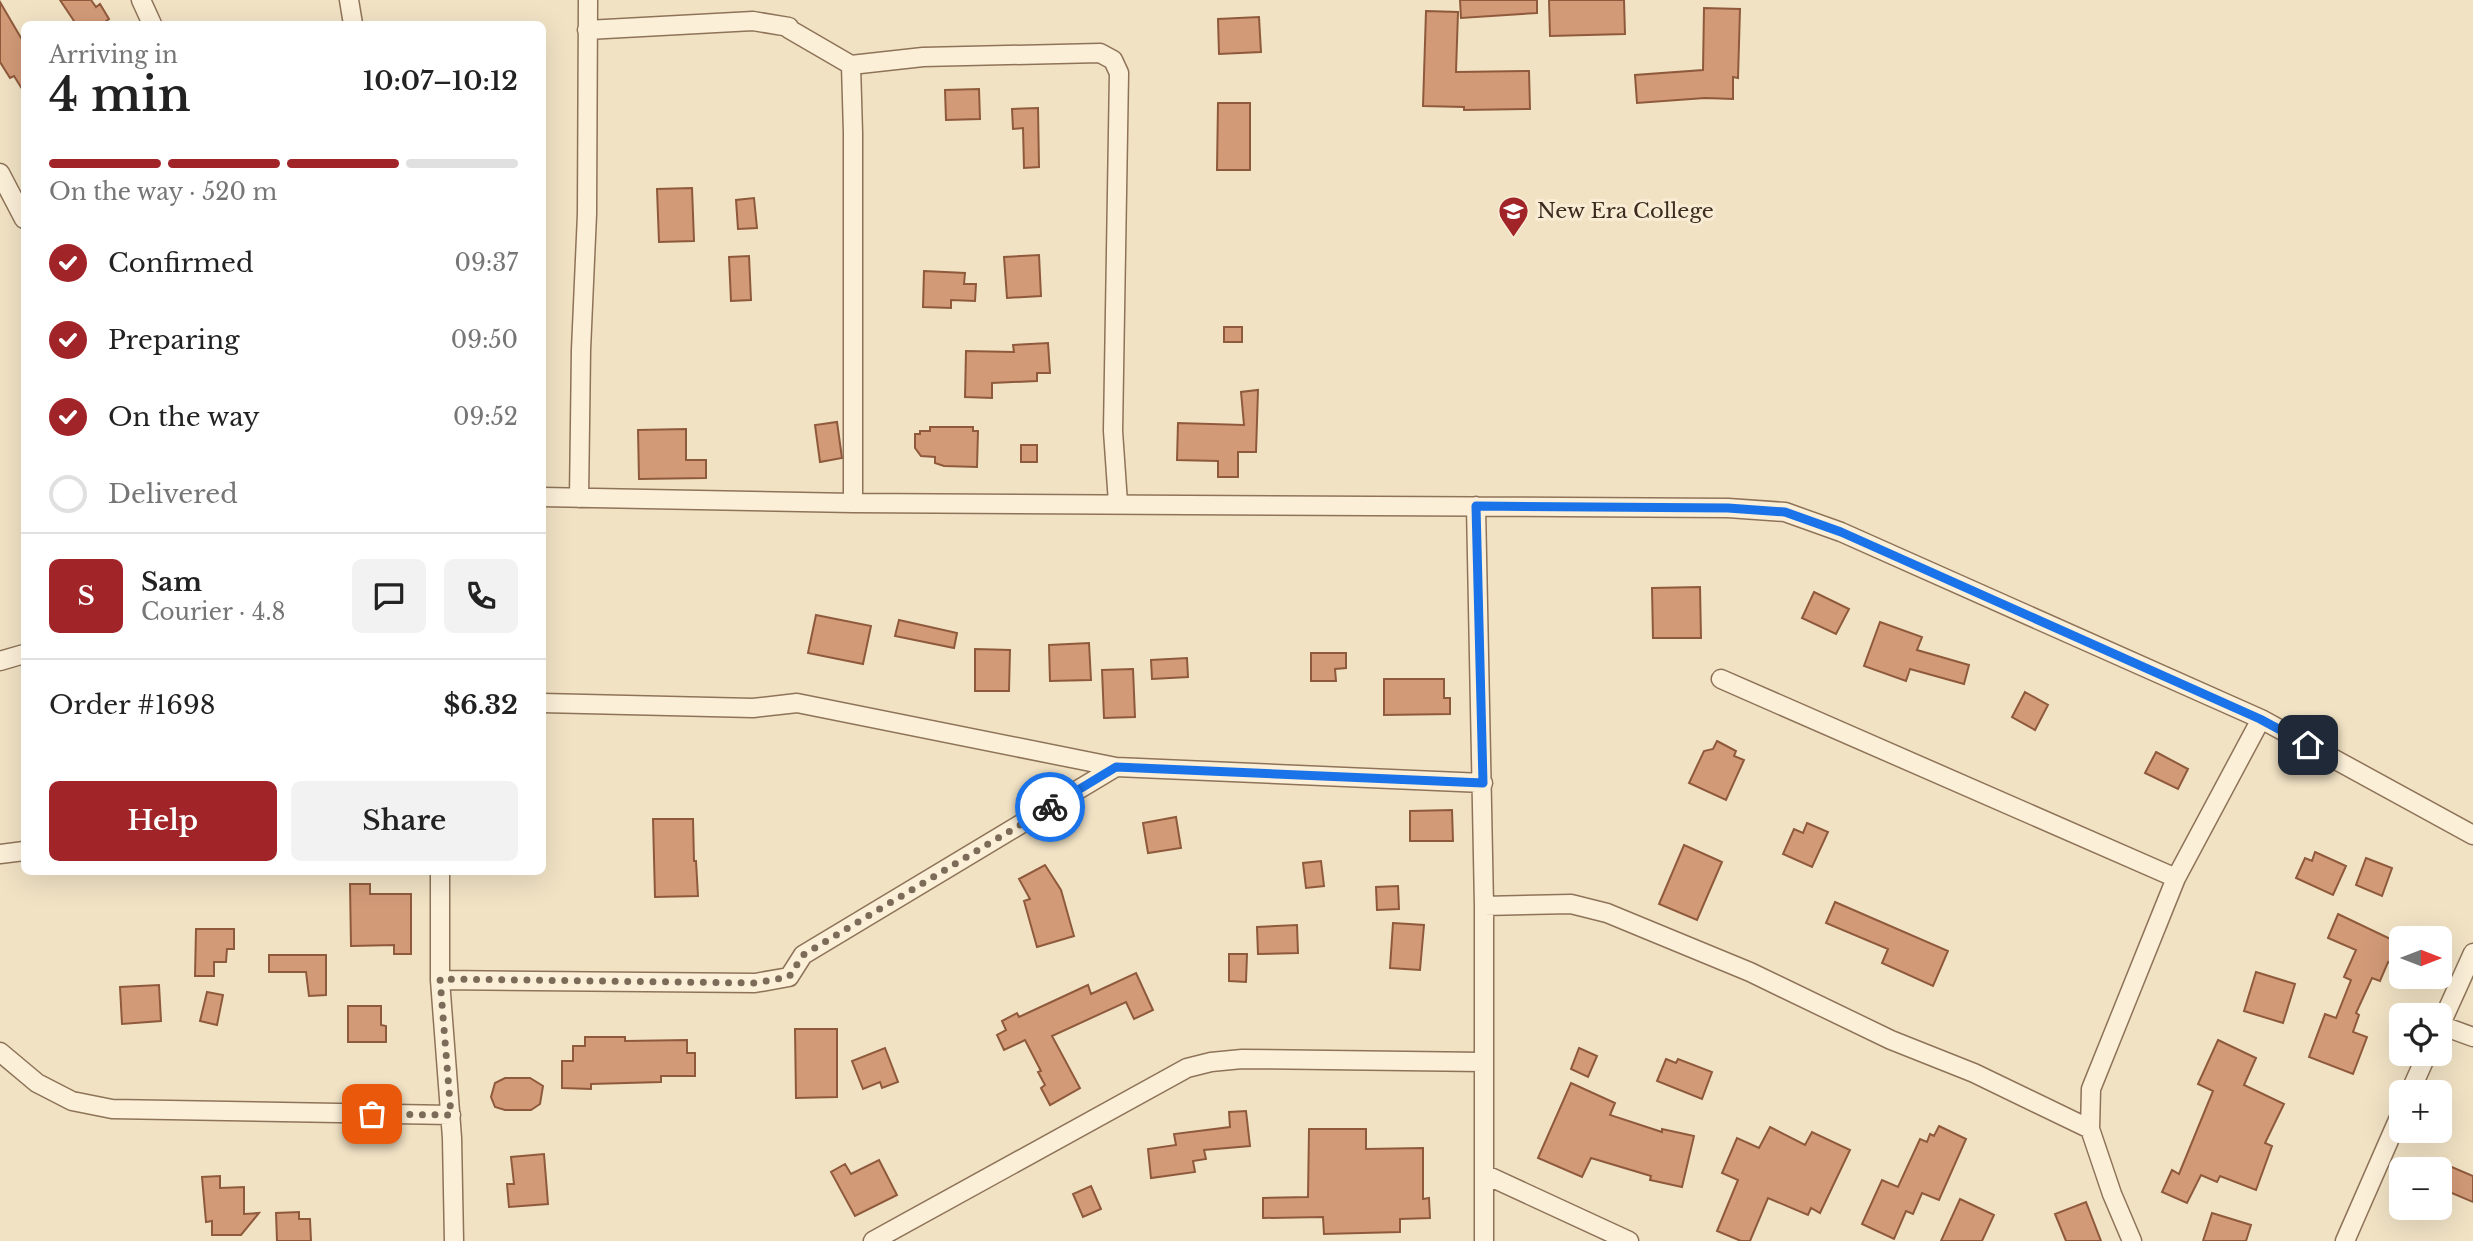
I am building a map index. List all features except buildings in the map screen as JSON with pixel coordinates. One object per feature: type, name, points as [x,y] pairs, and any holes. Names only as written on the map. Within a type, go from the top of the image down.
[{"type":"street","points":[[141,0],[151,21]]},
{"type":"street","points":[[349,0],[352,21]]},
{"type":"street","points":[[579,498],[581,350],[587,214],[588,0]]},
{"type":"street","points":[[587,30],[754,21],[770,23],[789,27],[851,65],[923,57],[1100,53],[1113,60],[1119,72],[1113,431],[1118,503]]},
{"type":"street","points":[[851,65],[853,503]]},
{"type":"street","points":[[0,173],[7,202],[21,216]]},
{"type":"street","points":[[546,497],[853,503],[1728,508],[1785,512],[1841,532],[2260,719],[2473,835]]},
{"type":"street","points":[[1476,506],[1483,783],[1484,1241]]},
{"type":"street","points":[[0,661],[21,655]]},
{"type":"street","points":[[1721,680],[2176,878]]},
{"type":"street","points":[[546,703],[754,708],[797,703],[1116,767],[1483,783]]},
{"type":"street","points":[[2132,1241],[2112,1194],[2090,1129],[2091,1088],[2176,878],[2260,719]]},
{"type":"street","points":[[440,979],[755,983],[789,977],[803,955],[1116,767]]},
{"type":"street","points":[[0,854],[21,851]]},
{"type":"street","points":[[440,875],[440,979],[451,1115],[454,1241]]},
{"type":"street","points":[[1484,906],[1570,904],[1607,913],[1750,972],[1891,1040],[1974,1073],[2090,1129]]},
{"type":"street","points":[[2450,1003],[2473,953]]},
{"type":"street","points":[[2452,1029],[2473,1037]]},
{"type":"street","points":[[0,1052],[37,1083],[72,1101],[112,1109],[451,1115]]},
{"type":"street","points":[[873,1241],[1187,1069],[1211,1062],[1242,1059],[1483,1062]]},
{"type":"street","points":[[2345,1241],[2389,1141]]},
{"type":"street","points":[[1484,1174],[1629,1241]]},
{"type":"way so far","points":[[372,1114],[451,1115],[440,979],[755,983],[789,977],[803,955],[1050,807]]},
{"type":"place","name":"New Era College","points":[[1514,238]]},
{"type":"route","points":[[1050,807],[1116,767],[1483,783],[1476,506],[1728,508],[1785,512],[1841,532],[2260,719],[2308,745]]}]
